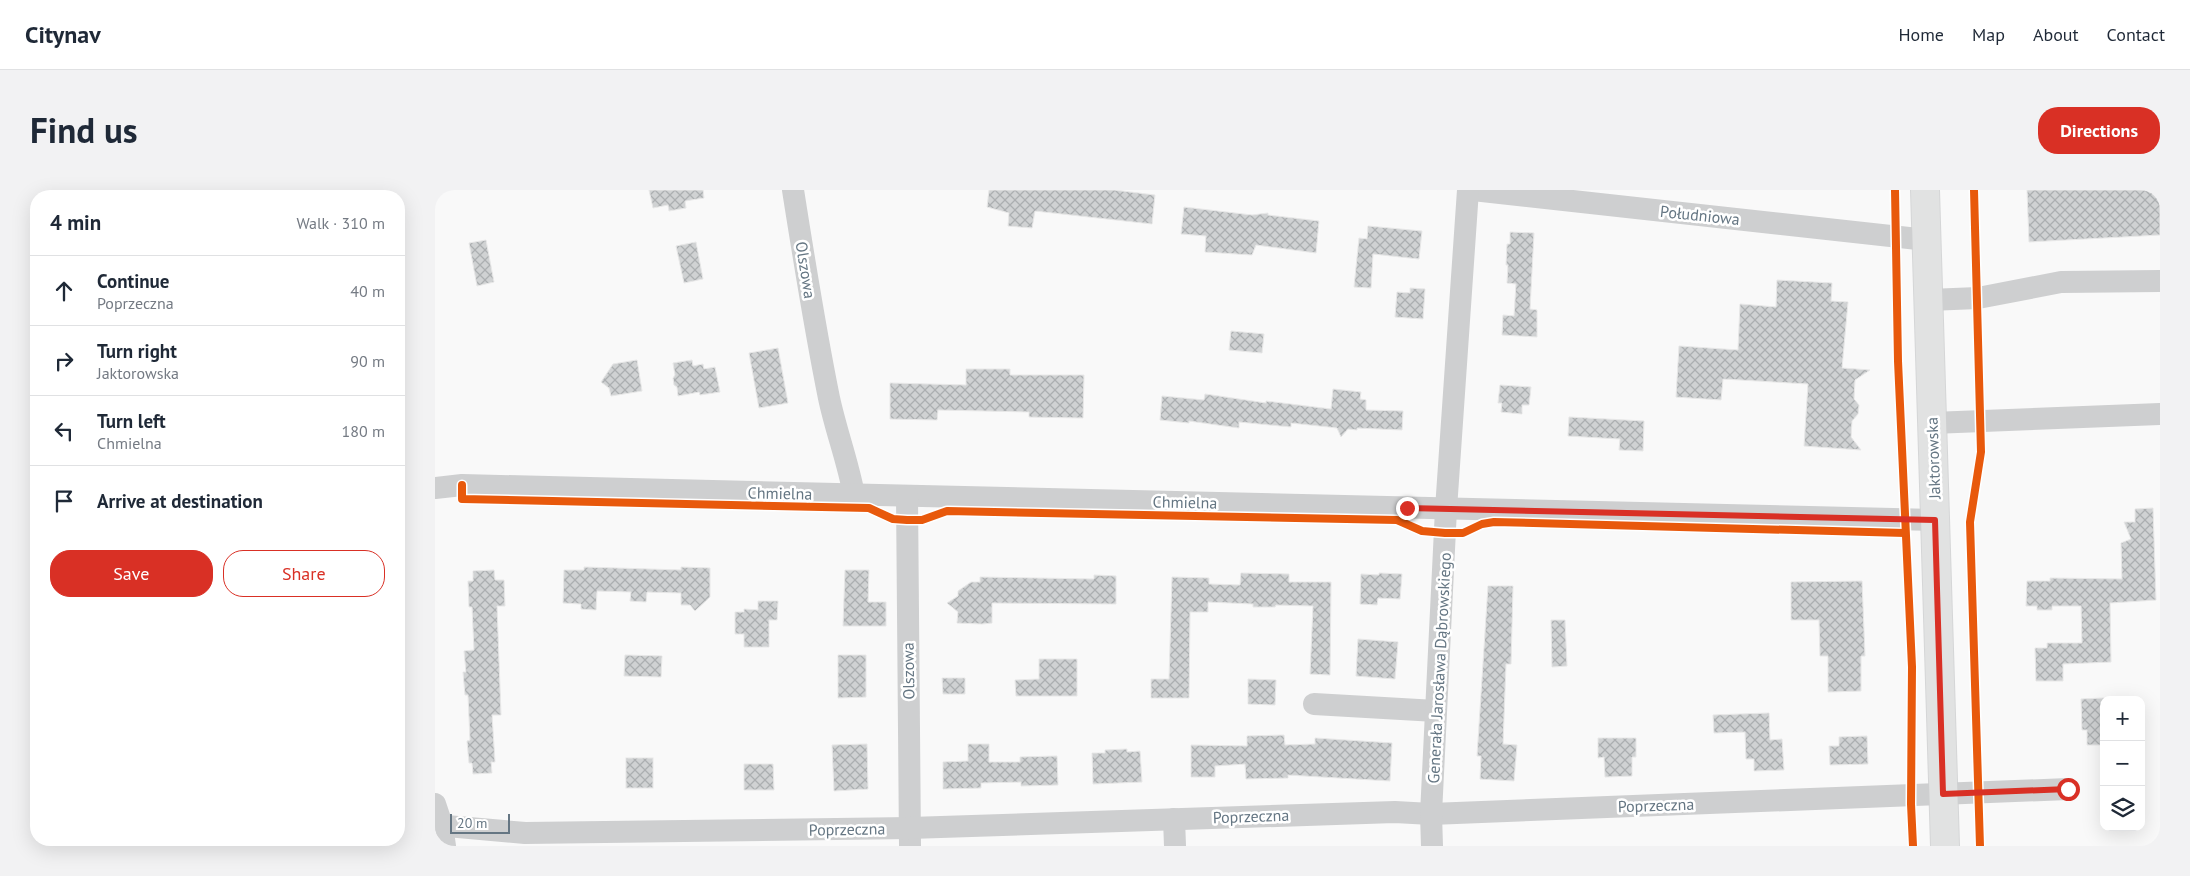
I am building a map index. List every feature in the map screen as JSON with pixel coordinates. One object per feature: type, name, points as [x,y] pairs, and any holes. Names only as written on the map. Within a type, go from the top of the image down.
[{"type":"main road","name":"Jaktorowska","points":[[1925,190],[1945,846]]},
{"type":"street","name":"Olszowa","points":[[793,190],[818,343],[832,411],[854,495]]},
{"type":"street","name":"Generała Jarosława Dąbrowskiego","points":[[1432,846],[1431,814],[1446,509],[1468,190]]},
{"type":"street","name":"Południowa","points":[[1473,190],[1927,240]]},
{"type":"street","points":[[1929,300],[1978,298],[2061,282],[2160,281]]},
{"type":"street","points":[[1932,423],[2160,414]]},
{"type":"street","name":"Chmielna","points":[[435,488],[462,485],[1935,520]]},
{"type":"street","name":"Olszowa","points":[[907,496],[910,837]]},
{"type":"street","points":[[1313,704],[1437,711]]},
{"type":"street","name":"Poprzeczna","points":[[441,832],[910,837],[1174,819],[1395,812],[1431,814],[2068,789]]},
{"type":"street","points":[[435,804],[441,832]]},
{"type":"street","points":[[1174,819],[1175,846]]},
{"type":"street","points":[[502,846],[525,833]]},
{"type":"building","points":[[649,190],[703,190],[704,198],[685,201],[686,208],[669,211],[668,205],[653,208]]},
{"type":"building","points":[[989,190],[1114,190],[1155,195],[1152,224],[1035,211],[1032,228],[1008,226],[1009,213],[987,207]]},
{"type":"building","points":[[2027,190],[2160,190],[2160,235],[2029,242]]},
{"type":"building","points":[[1184,207],[1252,215],[1268,213],[1268,215],[1319,221],[1316,253],[1256,245],[1252,255],[1205,252],[1206,236],[1181,234]]},
{"type":"building","points":[[1368,226],[1422,231],[1419,259],[1373,254],[1371,288],[1354,287],[1359,238],[1367,239]]},
{"type":"building","points":[[1510,232],[1534,233],[1530,309],[1537,310],[1537,337],[1502,335],[1503,315],[1514,316],[1516,284],[1507,283],[1508,265],[1506,265],[1507,244],[1510,244]]},
{"type":"building","points":[[486,240],[494,282],[477,286],[469,243]]},
{"type":"building","points":[[696,242],[703,279],[684,283],[676,246]]},
{"type":"building","points":[[1777,280],[1832,283],[1831,301],[1848,302],[1842,368],[1870,370],[1855,380],[1854,399],[1859,405],[1858,414],[1852,421],[1851,437],[1861,450],[1804,446],[1808,384],[1723,379],[1721,400],[1676,397],[1679,346],[1738,350],[1740,304],[1776,307]]},
{"type":"building","points":[[1410,288],[1425,289],[1423,319],[1395,317],[1397,292],[1410,293]]},
{"type":"building","points":[[1231,331],[1264,334],[1262,353],[1229,350]]},
{"type":"building","points":[[778,348],[788,403],[759,408],[749,353]]},
{"type":"building","points":[[637,360],[642,391],[611,396],[609,388],[601,382],[613,364]]},
{"type":"building","points":[[692,360],[693,366],[703,364],[704,369],[715,367],[720,392],[700,395],[699,392],[678,396],[677,387],[674,385],[673,363]]},
{"type":"building","points":[[966,369],[1010,369],[1010,375],[1084,375],[1083,418],[1029,417],[1029,412],[938,410],[937,420],[890,419],[890,383],[966,385]]},
{"type":"building","points":[[1500,385],[1531,387],[1529,405],[1522,405],[1522,414],[1501,412],[1502,403],[1498,403]]},
{"type":"building","points":[[1333,389],[1361,392],[1360,399],[1366,400],[1366,410],[1403,411],[1402,430],[1348,429],[1341,437],[1337,428],[1291,423],[1291,427],[1239,422],[1239,428],[1189,421],[1189,423],[1160,420],[1162,396],[1204,400],[1205,394],[1266,403],[1266,401],[1331,409]]},
{"type":"building","points":[[1569,417],[1644,421],[1643,451],[1619,450],[1620,439],[1568,436]]},
{"type":"building","points":[[2153,508],[2156,600],[2110,603],[2111,662],[2063,664],[2063,681],[2036,681],[2035,648],[2047,648],[2047,643],[2082,643],[2081,606],[2052,606],[2052,610],[2037,610],[2037,606],[2026,606],[2027,581],[2050,581],[2050,578],[2122,579],[2121,543],[2131,539],[2124,522],[2135,522],[2135,509]]},
{"type":"building","points":[[584,567],[681,570],[681,567],[710,568],[710,597],[695,611],[690,605],[681,605],[681,593],[647,592],[646,602],[630,601],[631,592],[597,591],[596,610],[581,609],[581,604],[563,603],[564,570],[584,570]]},
{"type":"building","points":[[494,570],[495,580],[504,580],[505,606],[497,606],[501,715],[492,715],[495,762],[491,762],[492,773],[473,774],[472,763],[469,763],[467,741],[470,740],[468,695],[465,695],[463,672],[466,672],[464,651],[474,650],[472,607],[469,607],[468,581],[473,581],[473,571]]},
{"type":"building","points":[[845,570],[869,570],[868,602],[886,602],[886,626],[843,626]]},
{"type":"building","points":[[1241,573],[1289,574],[1289,582],[1331,582],[1330,675],[1310,674],[1313,606],[1276,605],[1275,607],[1253,607],[1253,604],[1208,602],[1208,612],[1190,612],[1189,698],[1151,698],[1151,679],[1169,679],[1172,577],[1209,578],[1209,584],[1240,585]]},
{"type":"building","points":[[1379,573],[1402,574],[1400,599],[1378,598],[1377,605],[1360,604],[1361,574],[1379,575]]},
{"type":"building","points":[[1094,575],[1116,576],[1116,604],[992,603],[992,623],[982,624],[957,623],[958,612],[947,603],[958,596],[958,591],[971,582],[980,582],[980,577],[1094,579]]},
{"type":"building","points":[[1862,581],[1865,656],[1861,656],[1861,691],[1828,692],[1828,656],[1820,656],[1819,620],[1791,620],[1791,582]]},
{"type":"building","points":[[1488,586],[1513,586],[1511,664],[1506,664],[1503,744],[1517,745],[1514,781],[1480,779],[1481,756],[1477,756]]},
{"type":"building","points":[[758,601],[778,601],[777,620],[769,620],[769,647],[744,647],[744,634],[735,634],[735,612],[744,612],[744,609],[758,610]]},
{"type":"building","points":[[1551,620],[1565,620],[1567,666],[1552,667]]},
{"type":"building","points":[[1358,639],[1398,642],[1395,679],[1356,676]]},
{"type":"building","points":[[625,655],[662,656],[661,677],[624,676]]},
{"type":"building","points":[[838,655],[866,655],[866,697],[838,698]]},
{"type":"building","points":[[1039,659],[1077,659],[1077,696],[1016,696],[1015,680],[1039,679]]},
{"type":"building","points":[[942,678],[965,678],[965,694],[943,694]]},
{"type":"building","points":[[1248,679],[1276,680],[1275,705],[1248,704]]},
{"type":"building","points":[[2100,698],[2100,745],[2087,745],[2087,730],[2082,730],[2081,699]]},
{"type":"building","points":[[1769,713],[1770,740],[1782,739],[1784,770],[1754,771],[1754,759],[1746,759],[1745,732],[1714,733],[1713,715]]},
{"type":"building","points":[[1284,735],[1285,745],[1315,744],[1315,738],[1392,743],[1390,781],[1288,775],[1288,778],[1246,779],[1245,764],[1215,766],[1215,777],[1191,777],[1191,745],[1247,746],[1247,736]]},
{"type":"building","points":[[1867,736],[1868,764],[1830,765],[1829,746],[1839,746],[1839,737]]},
{"type":"building","points":[[1598,738],[1636,738],[1636,757],[1632,757],[1632,776],[1605,777],[1604,757],[1598,758]]},
{"type":"building","points":[[867,744],[868,789],[834,791],[832,745]]},
{"type":"building","points":[[968,744],[989,744],[989,762],[1020,762],[1020,757],[1057,756],[1058,785],[1021,786],[1021,782],[981,783],[981,788],[943,789],[943,762],[968,761]]},
{"type":"building","points":[[1127,749],[1127,752],[1140,751],[1142,782],[1093,784],[1092,753],[1105,753],[1105,750]]},
{"type":"building","points":[[626,758],[653,758],[653,788],[626,788]]},
{"type":"building","points":[[744,764],[773,764],[774,790],[744,790]]},
{"type":"cycle path","points":[[1895,190],[1898,361],[1912,667],[1911,804],[1913,846]]},
{"type":"cycle path","points":[[1974,190],[1981,452],[1970,522],[1980,846]]},
{"type":"cycle path","points":[[462,485],[462,499],[869,508],[893,519],[907,520],[922,520],[947,511],[1397,520],[1422,531],[1445,533],[1463,533],[1482,524],[1494,522],[1905,533]]},
{"type":"route","points":[[1407,508],[1735,515],[1905,521],[1935,520],[1943,794],[2068,789]]}]
